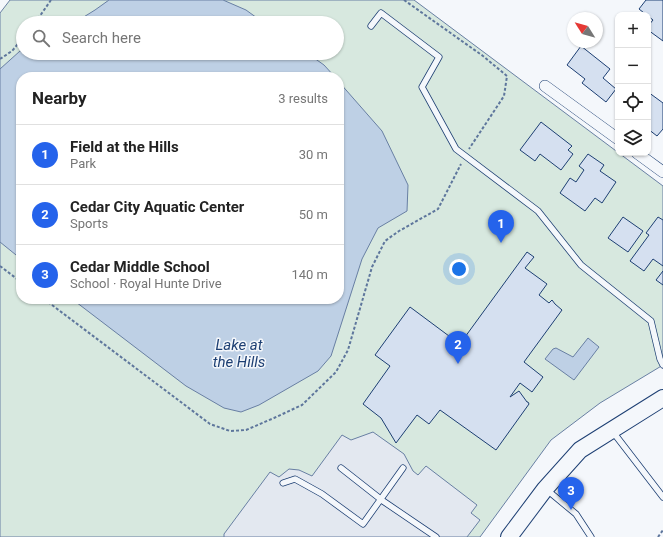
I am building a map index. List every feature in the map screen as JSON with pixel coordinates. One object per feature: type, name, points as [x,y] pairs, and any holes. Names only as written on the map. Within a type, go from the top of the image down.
[{"type":"main road","points":[[509,537],[545,489],[580,450],[663,398]]},
{"type":"street","points":[[545,86],[615,137]]},
{"type":"street","points":[[641,156],[663,172]]},
{"type":"lane","points":[[371,26],[381,13],[439,57],[422,87],[456,149],[538,211],[581,265],[651,321],[663,365]]},
{"type":"lane","points":[[611,430],[663,497]]},
{"type":"lane","points":[[341,468],[381,499],[436,537]]},
{"type":"lane","points":[[283,483],[295,479],[322,494],[363,524],[403,468]]},
{"type":"lane","points":[[545,489],[576,514],[591,537]]},
{"type":"path","points":[[39,16],[51,0]]},
{"type":"path","points":[[51,304],[210,424],[230,431],[246,430],[302,405],[336,372],[348,350],[372,267],[385,241],[399,231],[438,209],[468,150],[504,96],[507,76],[484,56],[404,0]]},
{"type":"path","points":[[0,59],[12,51],[16,46]]},
{"type":"path","points":[[0,266],[16,278]]},
{"type":"path","points":[[658,537],[663,530]]},
{"type":"shaded area","points":[[10,0],[414,0],[615,150],[615,156],[623,156],[663,186],[663,365],[600,403],[551,440],[480,537],[0,537],[0,13]]},
{"type":"shaded area","points":[[373,432],[404,454],[413,471],[418,475],[426,466],[477,505],[471,513],[480,520],[467,537],[224,537],[224,534],[270,472],[279,477],[289,469],[299,470],[312,476],[342,435],[351,440]]},
{"type":"water","points":[[109,0],[223,0],[246,10],[254,16],[85,16]]},
{"type":"water","points":[[16,55],[16,60],[317,60],[330,72],[16,72],[16,255],[0,242],[0,69]]},
{"type":"water","name":"Lake at the Hills","points":[[344,88],[382,131],[408,185],[407,211],[378,228],[362,259],[331,356],[318,371],[259,405],[241,412],[224,408],[186,386],[79,304],[344,304]]},
{"type":"water","points":[[588,338],[599,347],[574,380],[545,359],[553,349],[556,348],[573,357]]},
{"type":"building","points":[[646,0],[663,0],[663,41],[651,32],[651,22],[653,20],[651,18],[651,12],[643,12],[639,9]]},
{"type":"building","points":[[580,48],[584,48],[610,69],[603,78],[615,88],[615,90],[606,102],[582,83],[585,79],[567,65]]},
{"type":"building","points":[[651,94],[663,103],[663,129],[657,136],[651,131]]},
{"type":"building","points":[[541,122],[572,146],[568,150],[573,154],[561,170],[540,154],[535,161],[520,150]]},
{"type":"building","points":[[588,154],[604,165],[600,171],[616,182],[602,203],[595,198],[585,211],[560,193],[570,178],[576,182],[584,170],[579,166]]},
{"type":"building","points":[[623,217],[643,231],[628,252],[608,238]]},
{"type":"building","points":[[658,217],[663,220],[663,266],[653,259],[644,271],[630,261],[649,235],[646,233]]},
{"type":"building","points":[[527,252],[534,257],[525,268],[547,284],[539,295],[549,303],[552,300],[562,310],[524,362],[543,377],[532,392],[520,383],[510,397],[519,391],[529,404],[496,450],[440,410],[429,424],[417,415],[396,443],[381,418],[363,404],[390,366],[375,355],[410,307],[453,339],[458,332],[465,337]]},
{"type":"building","points":[[663,271],[663,285],[656,280]]},
{"type":"place","name":"Field at the Hills","points":[[501,243]]},
{"type":"place","name":"Cedar City Aquatic Center","points":[[458,364]]},
{"type":"place","name":"Cedar Middle School","points":[[571,510]]}]
